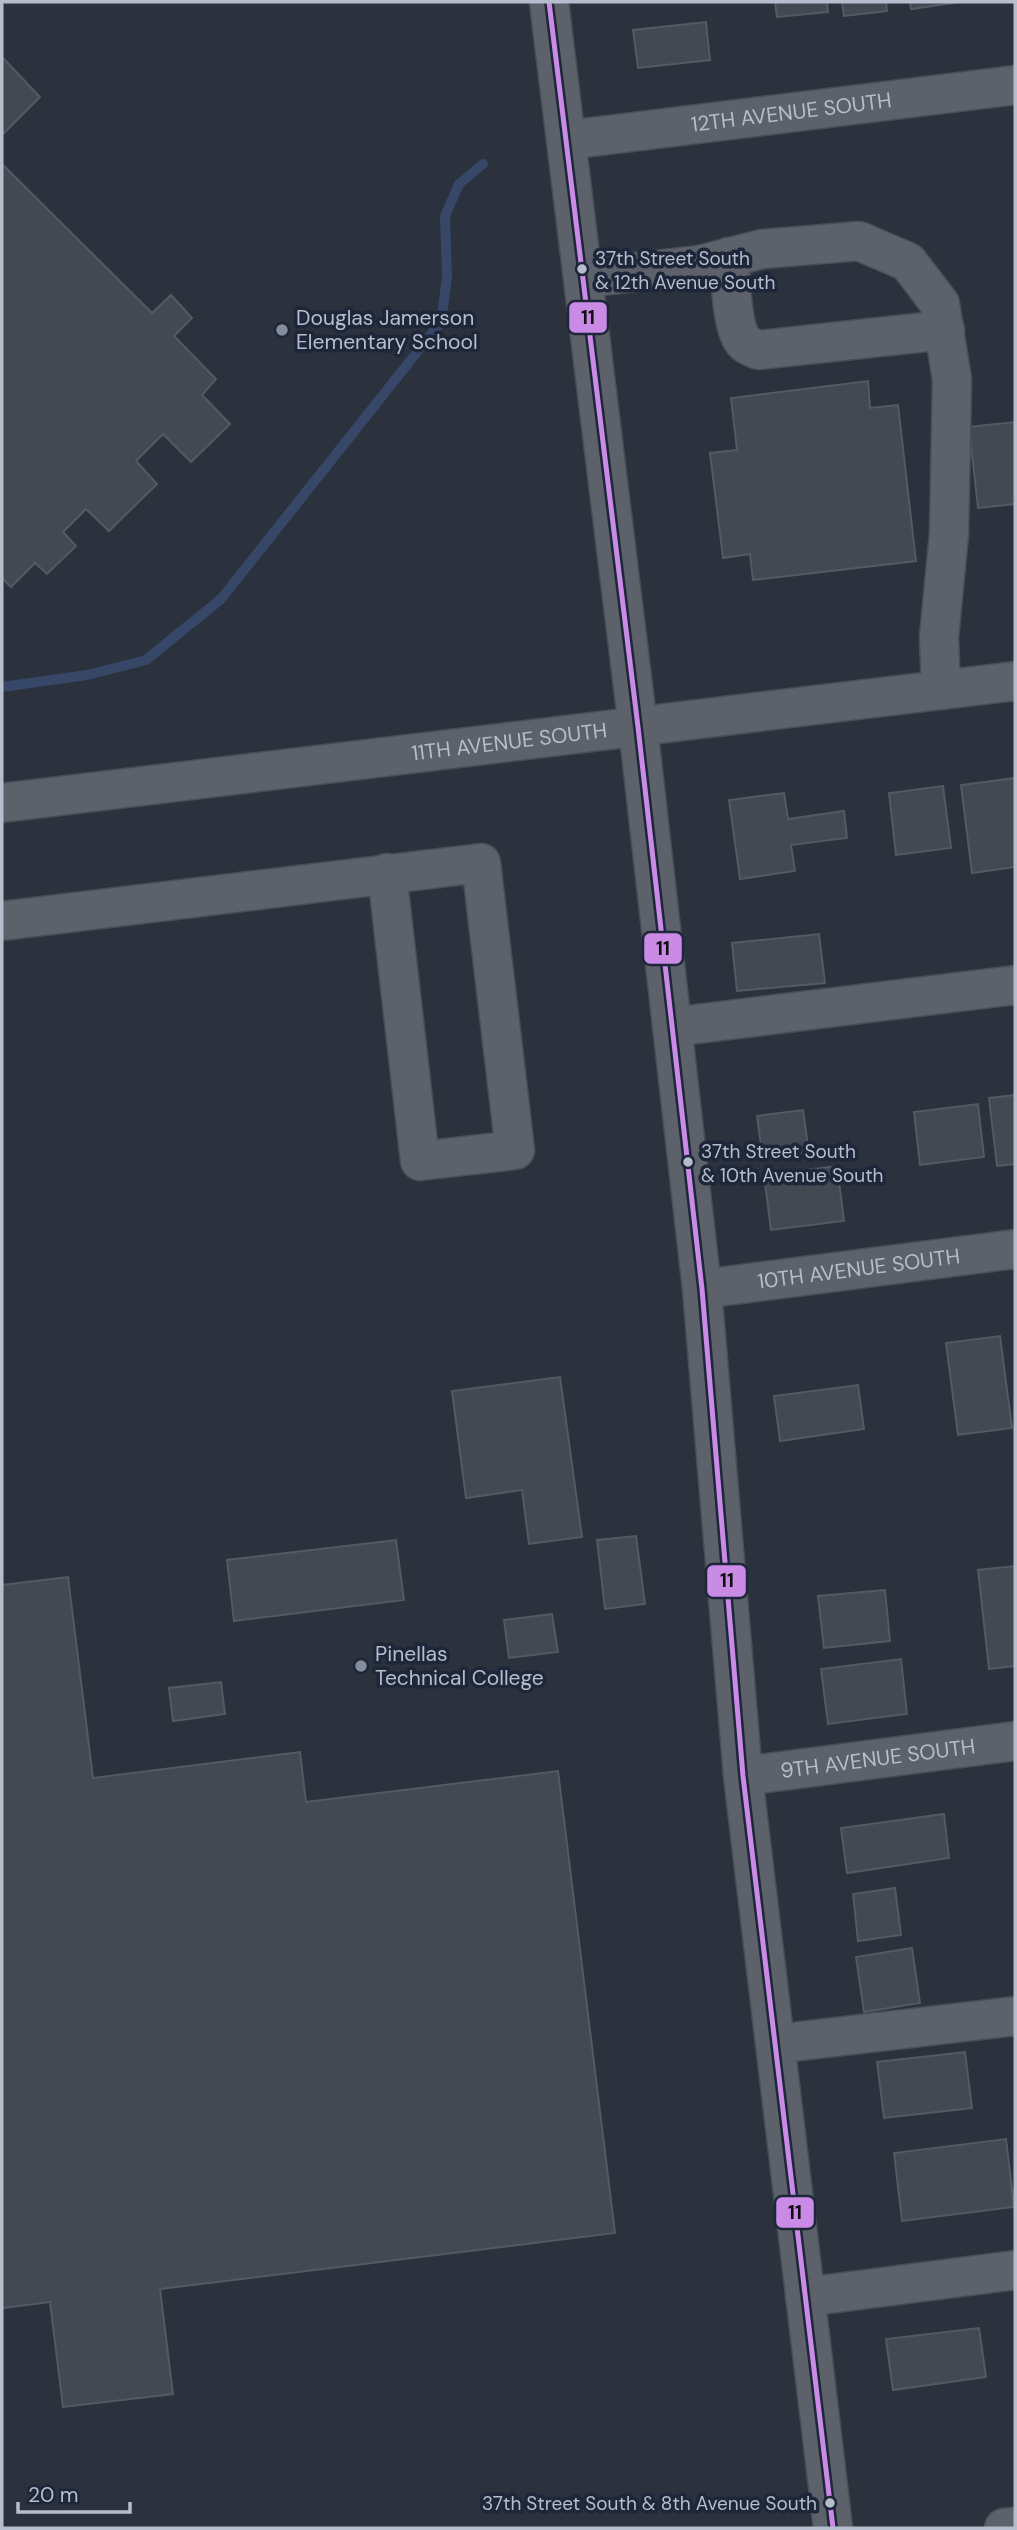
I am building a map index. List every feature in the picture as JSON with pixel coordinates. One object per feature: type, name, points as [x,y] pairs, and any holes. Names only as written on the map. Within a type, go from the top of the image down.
[{"type":"street","points":[[549,2],[638,727],[702,1289],[743,1776],[833,2528]]},
{"type":"street","name":"12TH AVENUE SOUTH","points":[[567,140],[1015,85]]},
{"type":"street","points":[[584,278],[699,265],[762,249],[859,241],[908,262],[940,304],[952,380],[949,534],[939,637],[941,690]]},
{"type":"street","points":[[729,257],[736,324],[744,343],[752,348],[759,350],[945,330]]},
{"type":"street","name":"11TH AVENUE SOUTH","points":[[2,803],[1015,681]]},
{"type":"street","points":[[2,921],[387,873],[481,863],[515,1150],[420,1161],[387,873]]},
{"type":"street","points":[[672,1027],[1015,985]]},
{"type":"street","name":"10TH AVENUE SOUTH","points":[[702,1289],[1015,1249]]},
{"type":"street","name":"9TH AVENUE SOUTH","points":[[743,1776],[1015,1741]]},
{"type":"street","points":[[775,2044],[1015,2015]]},
{"type":"street","points":[[805,2297],[1015,2270]]},
{"type":"street","points":[[1004,2528],[1015,2527]]},
{"type":"building","points":[[775,2],[827,2],[828,12],[777,17]]},
{"type":"building","points":[[842,2],[886,2],[887,11],[844,16]]},
{"type":"building","points":[[910,2],[960,2],[911,9]]},
{"type":"building","points":[[706,22],[710,60],[638,68],[633,30]]},
{"type":"building","points":[[2,57],[40,97],[2,135]]},
{"type":"building","points":[[2,164],[152,313],[171,295],[192,318],[174,336],[216,379],[202,395],[230,424],[191,462],[163,434],[136,461],[157,484],[109,531],[86,509],[63,532],[76,546],[47,574],[35,563],[11,587],[2,578]]},
{"type":"building","points":[[868,381],[870,408],[898,405],[916,561],[753,580],[750,554],[723,558],[710,453],[737,450],[731,398]]},
{"type":"building","points":[[1015,422],[1015,504],[978,508],[969,427]]},
{"type":"building","points":[[1015,778],[1015,867],[972,873],[961,785]]},
{"type":"building","points":[[943,786],[951,848],[896,855],[889,793]]},
{"type":"building","points":[[784,793],[788,819],[844,811],[847,838],[791,845],[795,871],[740,879],[729,800]]},
{"type":"building","points":[[819,934],[825,983],[737,991],[732,943]]},
{"type":"building","points":[[1015,1095],[1015,1164],[997,1166],[989,1098]]},
{"type":"building","points":[[978,1104],[984,1157],[920,1165],[914,1112]]},
{"type":"building","points":[[803,1110],[809,1154],[763,1160],[757,1116]]},
{"type":"building","points":[[837,1166],[844,1221],[771,1230],[764,1175]]},
{"type":"building","points":[[1000,1336],[1012,1428],[958,1435],[946,1343]]},
{"type":"building","points":[[560,1377],[582,1537],[529,1544],[522,1490],[466,1498],[452,1391]]},
{"type":"building","points":[[858,1385],[864,1429],[780,1441],[774,1396]]},
{"type":"building","points":[[636,1536],[645,1604],[605,1609],[597,1540]]},
{"type":"building","points":[[396,1540],[404,1600],[234,1621],[227,1560]]},
{"type":"building","points":[[1015,1566],[1015,1666],[989,1669],[978,1570]]},
{"type":"building","points":[[68,1577],[93,1778],[300,1752],[306,1802],[558,1771],[615,2233],[160,2289],[173,2394],[63,2407],[50,2302],[2,2308],[2,1585]]},
{"type":"building","points":[[885,1590],[890,1641],[824,1648],[818,1596]]},
{"type":"building","points":[[552,1614],[558,1652],[509,1658],[504,1620]]},
{"type":"building","points":[[901,1659],[907,1714],[828,1724],[821,1669]]},
{"type":"building","points":[[221,1682],[225,1714],[173,1721],[169,1688]]},
{"type":"building","points":[[944,1814],[949,1858],[847,1873],[841,1828]]},
{"type":"building","points":[[895,1888],[901,1935],[858,1941],[853,1894]]},
{"type":"building","points":[[912,1948],[920,2003],[864,2012],[856,1957]]},
{"type":"building","points":[[965,2052],[972,2108],[884,2118],[877,2062]]},
{"type":"building","points":[[1006,2139],[1014,2207],[902,2221],[894,2153]]},
{"type":"building","points":[[979,2328],[986,2377],[893,2390],[886,2339]]},
{"type":"waterway","points":[[2,687],[87,675],[146,660],[221,599],[441,322],[447,277],[445,216],[459,184],[483,164]]},
{"type":"transit line","name":"11","points":[[549,2],[638,727],[702,1289],[743,1776],[833,2528]]},
{"type":"place","name":"37th Street South & 12th Avenue South","points":[[582,269]]},
{"type":"place","name":"Douglas Jamerson Elementary School","points":[[282,330]]},
{"type":"place","name":"37th Street South & 10th Avenue South","points":[[688,1162]]},
{"type":"place","name":"Pinellas Technical College","points":[[361,1666]]},
{"type":"place","name":"37th Street South & 8th Avenue South","points":[[830,2503]]}]
